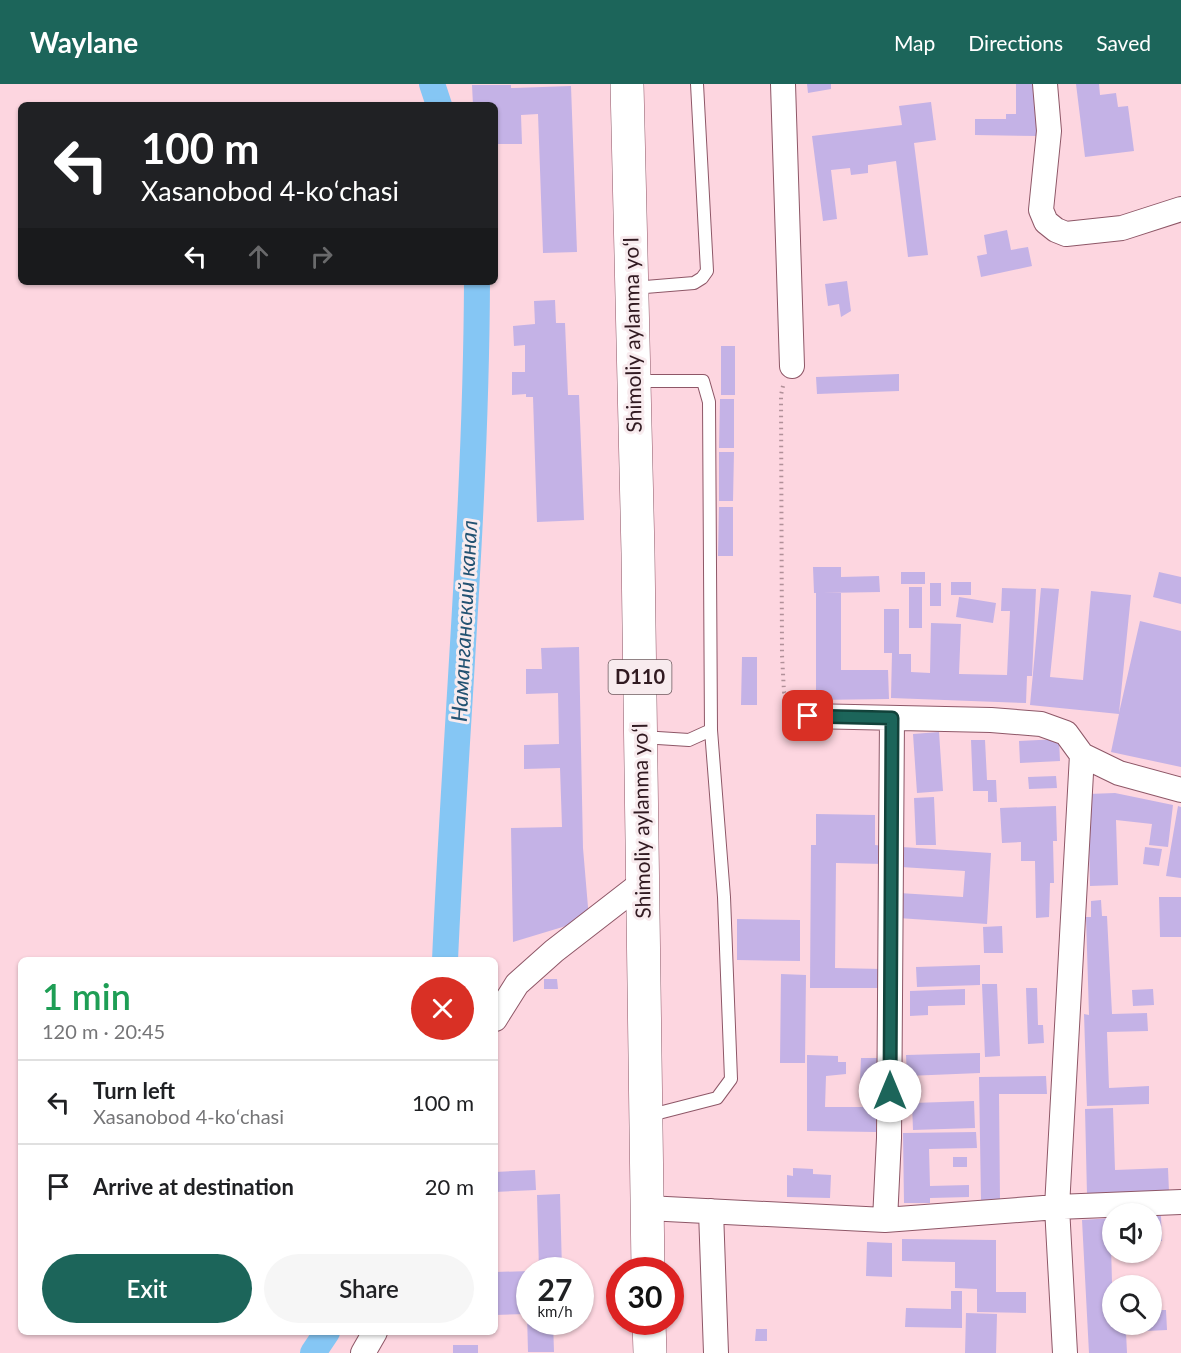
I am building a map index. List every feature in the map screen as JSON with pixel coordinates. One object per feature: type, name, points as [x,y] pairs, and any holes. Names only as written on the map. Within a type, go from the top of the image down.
[{"type":"main road","name":"Shimoliy aylanma yoʻl","points":[[627,84],[641,737],[648,1257]]},
{"type":"main road","points":[[649,1335],[650,1353]]},
{"type":"street","points":[[783,84],[792,366]]},
{"type":"street","points":[[1046,84],[1049,131],[1041,210],[1046,222],[1066,234],[1122,228],[1181,209]]},
{"type":"street","points":[[808,716],[991,720],[1041,724],[1066,733],[1082,755],[1119,773],[1181,790]]},
{"type":"street","points":[[885,1220],[889,1138],[892,718]]},
{"type":"street","points":[[1065,1353],[1057,1207],[1082,755]]},
{"type":"street","points":[[498,1014],[516,984],[554,951],[643,882]]},
{"type":"street","points":[[647,1208],[885,1220],[1057,1207],[1181,1202]]},
{"type":"street","points":[[711,1211],[716,1353]]},
{"type":"street","points":[[363,1353],[373,1335]]},
{"type":"lane","points":[[632,288],[694,283],[702,278],[707,270],[697,84]]},
{"type":"lane","points":[[634,381],[703,381],[709,402],[711,730],[724,897],[731,1078],[717,1098],[646,1116]]},
{"type":"lane","points":[[641,737],[689,740],[711,730]]},
{"type":"path","points":[[792,366],[783,382],[781,395],[782,654],[784,692],[790,706],[808,716]]},
{"type":"building","points":[[807,84],[831,84],[831,89],[808,93]]},
{"type":"building","points":[[1016,84],[1039,84],[1039,136],[975,135],[975,119],[1006,119],[1006,114],[1016,114]]},
{"type":"building","points":[[1076,84],[1099,84],[1100,95],[1116,93],[1118,107],[1128,106],[1134,151],[1085,157]]},
{"type":"building","points":[[472,85],[511,85],[511,88],[571,86],[577,252],[543,253],[538,114],[521,115],[522,144],[498,144],[498,102],[473,102]]},
{"type":"building","points":[[931,102],[936,140],[914,143],[928,255],[908,257],[896,161],[868,165],[868,173],[851,175],[850,168],[831,170],[837,219],[823,221],[812,136],[902,125],[899,106]]},
{"type":"building","points":[[1007,230],[1011,250],[1028,247],[1032,266],[981,277],[977,256],[987,254],[984,235]]},
{"type":"building","points":[[847,281],[851,311],[841,317],[839,304],[828,306],[825,284]]},
{"type":"building","points":[[555,300],[556,323],[565,323],[568,395],[579,395],[584,520],[537,522],[533,397],[526,397],[526,394],[512,395],[512,372],[525,372],[525,345],[514,346],[513,326],[535,324],[534,301]]},
{"type":"building","points":[[721,346],[735,346],[735,395],[721,395]]},
{"type":"building","points":[[899,374],[899,391],[817,394],[816,377]]},
{"type":"building","points":[[720,399],[734,399],[734,448],[719,448]]},
{"type":"building","points":[[719,452],[734,452],[733,501],[719,501]]},
{"type":"building","points":[[719,507],[733,507],[733,556],[718,556]]},
{"type":"building","points":[[813,567],[841,567],[841,577],[879,576],[880,592],[823,593],[841,593],[841,670],[888,670],[889,699],[816,700],[816,593],[814,593]]},
{"type":"building","points":[[901,572],[925,572],[925,584],[901,584]]},
{"type":"building","points":[[1159,572],[1181,577],[1181,604],[1153,597]]},
{"type":"building","points":[[951,582],[971,582],[971,595],[951,595]]},
{"type":"building","points":[[930,583],[941,583],[941,606],[930,606]]},
{"type":"building","points":[[909,587],[922,587],[922,628],[909,628]]},
{"type":"building","points":[[1002,588],[1036,589],[1032,676],[1027,676],[1026,703],[891,698],[892,653],[884,653],[884,609],[899,609],[899,654],[911,654],[911,672],[930,673],[931,623],[961,624],[959,674],[1007,675],[1010,611],[1001,611]]},
{"type":"building","points":[[1041,588],[1059,589],[1050,677],[1083,680],[1091,591],[1131,595],[1119,713],[1140,621],[1181,631],[1181,767],[1111,752],[1119,714],[1030,705]]},
{"type":"building","points":[[959,597],[996,603],[993,623],[956,617]]},
{"type":"building","points":[[579,647],[583,848],[589,919],[513,942],[511,828],[562,827],[560,768],[524,769],[524,745],[559,744],[558,693],[526,694],[526,669],[542,669],[541,648]]},
{"type":"building","points":[[742,657],[757,657],[757,705],[741,705]]},
{"type":"building","points":[[939,732],[943,791],[917,793],[913,734]]},
{"type":"building","points":[[1059,739],[1060,761],[1020,763],[1019,741]]},
{"type":"building","points":[[971,740],[985,740],[987,780],[996,780],[997,802],[988,802],[988,791],[973,791]]},
{"type":"building","points":[[1056,776],[1057,788],[1029,789],[1028,777]]},
{"type":"building","points":[[1115,793],[1173,805],[1168,847],[1149,845],[1152,824],[1116,820],[1118,885],[1090,886],[1088,794]]},
{"type":"building","points":[[934,797],[936,845],[916,845],[914,798]]},
{"type":"building","points":[[1056,806],[1057,841],[1053,841],[1054,883],[1050,883],[1049,917],[1036,918],[1035,861],[1021,861],[1021,842],[1002,843],[1000,808]]},
{"type":"building","points":[[1178,806],[1181,807],[1181,878],[1166,876]]},
{"type":"building","points":[[816,814],[875,815],[875,845],[884,846],[884,864],[836,863],[835,968],[882,969],[882,988],[810,988],[811,845],[816,845]]},
{"type":"building","points":[[902,847],[991,853],[987,924],[898,918],[899,893],[963,897],[965,871],[901,867]]},
{"type":"building","points":[[1145,847],[1162,849],[1159,866],[1143,864]]},
{"type":"building","points":[[1159,897],[1181,897],[1181,937],[1160,937]]},
{"type":"building","points":[[1101,900],[1102,916],[1107,916],[1112,1014],[1147,1013],[1148,1031],[1107,1032],[1109,1088],[1149,1086],[1149,1104],[1087,1106],[1084,1014],[1089,1015],[1086,917],[1091,917],[1091,901]]},
{"type":"building","points":[[737,919],[800,920],[800,961],[737,960]]},
{"type":"building","points":[[1002,926],[1003,953],[984,953],[983,927]]},
{"type":"building","points":[[980,965],[980,985],[917,987],[916,967]]},
{"type":"building","points":[[781,974],[806,975],[805,1063],[780,1063]]},
{"type":"building","points":[[544,979],[557,979],[558,989],[544,989]]},
{"type":"building","points":[[982,984],[997,984],[1000,1056],[985,1057]]},
{"type":"building","points":[[1026,988],[1037,988],[1038,1025],[1043,1025],[1044,1043],[1028,1044]]},
{"type":"building","points":[[965,989],[965,1005],[928,1006],[928,1015],[910,1016],[910,991]]},
{"type":"building","points":[[1153,989],[1154,1005],[1133,1006],[1132,990]]},
{"type":"building","points":[[980,1053],[980,1073],[907,1076],[906,1055]]},
{"type":"building","points":[[807,1055],[838,1056],[838,1062],[846,1062],[846,1074],[826,1076],[825,1107],[876,1107],[876,1132],[807,1131]]},
{"type":"building","points":[[861,1058],[878,1058],[878,1080],[860,1080]]},
{"type":"building","points":[[1046,1076],[1047,1094],[999,1094],[1000,1201],[981,1201],[979,1077]]},
{"type":"building","points":[[974,1101],[975,1128],[913,1130],[912,1103]]},
{"type":"building","points":[[1113,1108],[1115,1170],[1168,1168],[1169,1192],[1087,1195],[1085,1109]]},
{"type":"building","points":[[976,1132],[977,1148],[929,1149],[930,1186],[969,1185],[969,1197],[930,1198],[930,1203],[904,1203],[903,1133]]},
{"type":"building","points":[[953,1157],[967,1157],[967,1167],[953,1167]]},
{"type":"building","points":[[793,1168],[813,1169],[813,1174],[831,1175],[830,1198],[787,1197],[787,1175],[793,1176]]},
{"type":"building","points":[[535,1170],[536,1190],[498,1192],[498,1172]]},
{"type":"building","points":[[560,1194],[562,1257],[539,1257],[537,1195]]},
{"type":"building","points":[[1102,1219],[1102,1263],[1111,1263],[1112,1275],[1102,1275],[1102,1335],[1126,1335],[1127,1353],[1089,1353],[1082,1220]]},
{"type":"building","points":[[902,1239],[996,1240],[996,1292],[1026,1292],[1026,1313],[977,1312],[977,1289],[955,1288],[955,1262],[902,1261]]},
{"type":"building","points":[[867,1242],[892,1243],[892,1277],[866,1276]]},
{"type":"building","points":[[516,1271],[516,1314],[498,1315],[498,1272]]},
{"type":"building","points":[[951,1291],[962,1291],[962,1328],[905,1327],[906,1308],[951,1309]]},
{"type":"building","points":[[1162,1310],[1166,1310],[1167,1330],[1162,1330]]},
{"type":"building","points":[[966,1313],[997,1314],[996,1353],[965,1353]]},
{"type":"building","points":[[756,1329],[767,1329],[767,1341],[755,1341]]},
{"type":"building","points":[[528,1335],[553,1335],[554,1352],[528,1352]]},
{"type":"building","points":[[453,1345],[478,1345],[478,1353],[453,1353]]},
{"type":"waterway","name":"Наманганский канал","points":[[432,84],[438,102]]},
{"type":"waterway","name":"Наманганский канал","points":[[445,957],[473,452],[477,285]]},
{"type":"waterway","name":"Наманганский канал","points":[[313,1353],[325,1335]]},
{"type":"route","points":[[808,716],[892,718],[890,1091]]}]
